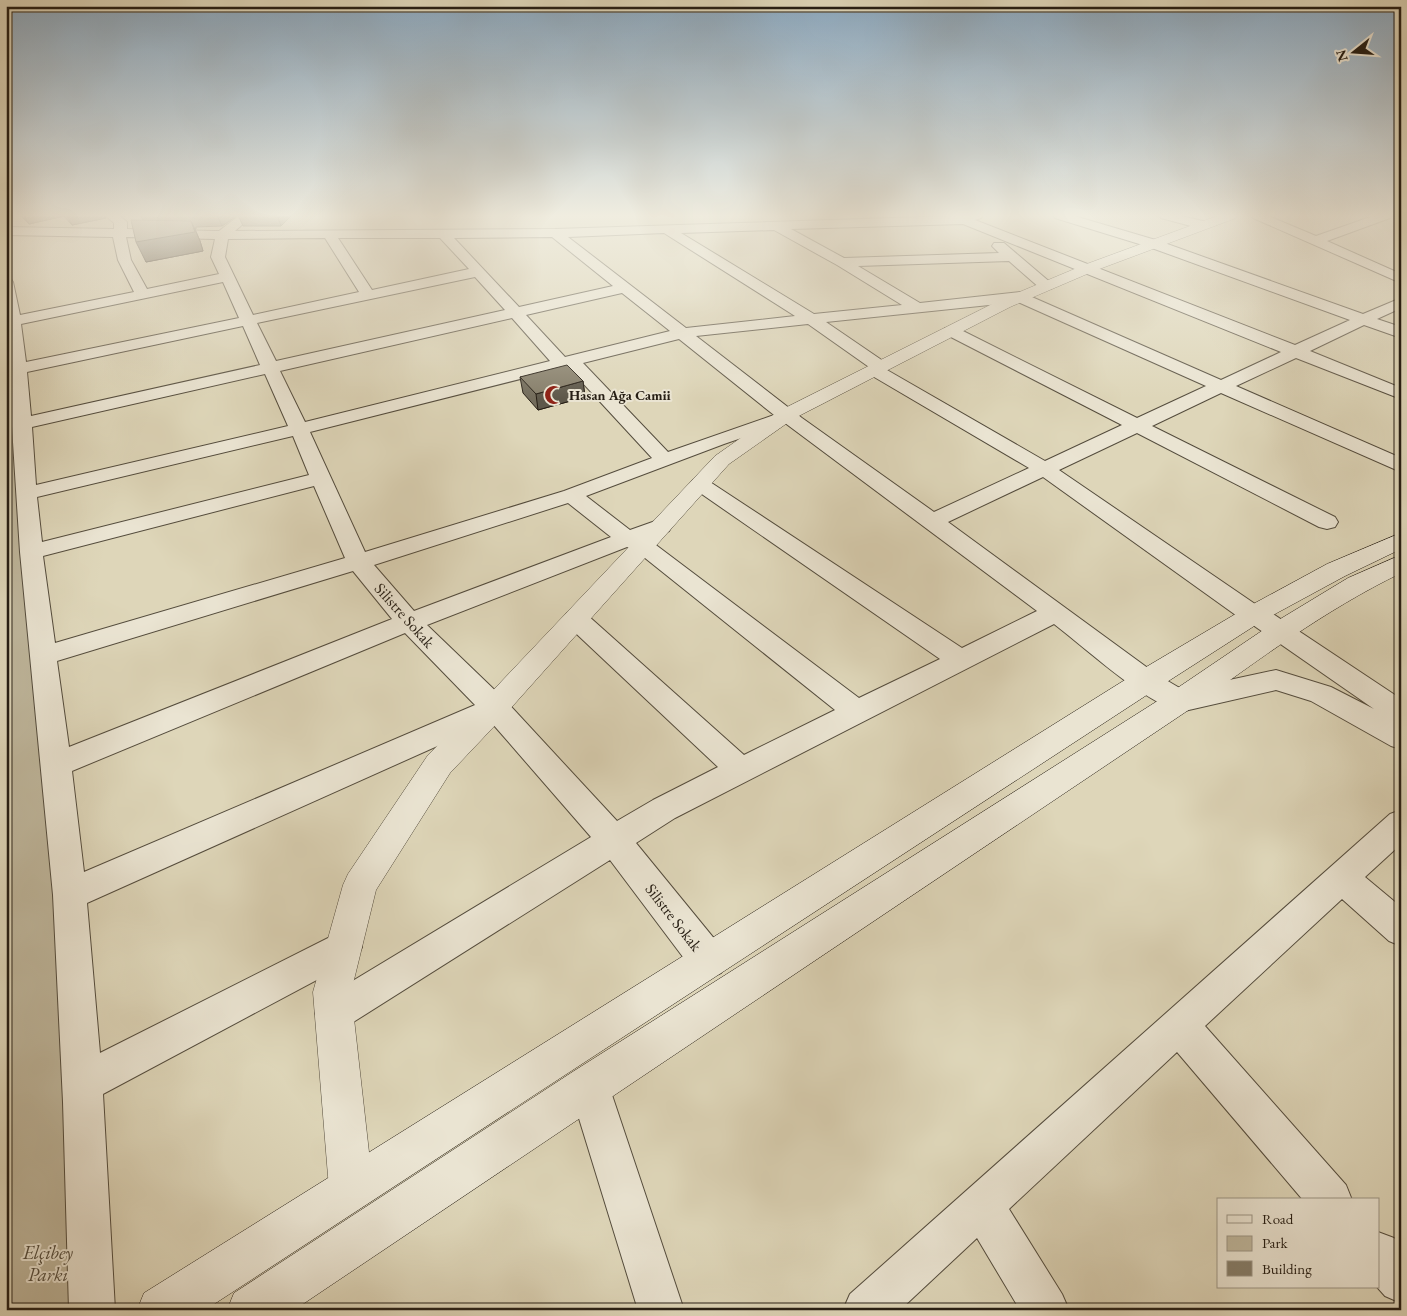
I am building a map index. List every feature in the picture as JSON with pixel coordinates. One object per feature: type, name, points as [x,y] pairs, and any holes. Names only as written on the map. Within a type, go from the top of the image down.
[{"type":"main road","points":[[351,1188],[332,992],[360,885],[439,764],[493,709],[576,618],[635,542],[661,526],[722,460],[783,417],[1020,297],[1069,276]]},
{"type":"main road","points":[[251,1310],[589,1086],[1180,701],[1263,620],[1336,570],[1401,540]]},
{"type":"main road","points":[[161,1310],[1146,681],[1263,620],[1357,584],[1401,563]]},
{"type":"street","points":[[133,276],[143,294]]},
{"type":"street","points":[[356,276],[368,294]]},
{"type":"street","points":[[17,369],[455,276]]},
{"type":"street","points":[[481,276],[516,314],[665,460]]},
{"type":"street","points":[[608,276],[682,333],[783,417],[1056,612],[1146,681],[1180,701],[1276,680],[1321,694],[1401,738]]},
{"type":"street","points":[[742,276],[810,318],[878,368],[1045,469],[1401,713]]},
{"type":"street","points":[[866,276],[917,308]]},
{"type":"street","points":[[1035,276],[1046,286]]},
{"type":"street","points":[[1111,276],[1401,394]]},
{"type":"street","points":[[1245,276],[1401,332]]},
{"type":"street","points":[[12,321],[228,277]]},
{"type":"street","name":"Silistre Sokak","points":[[228,277],[299,429],[358,562],[410,622],[614,840],[708,960]]},
{"type":"street","points":[[6,282],[17,369],[31,552],[42,656],[57,764],[70,894],[83,1083],[92,1310]]},
{"type":"street","points":[[21,424],[625,288]]},
{"type":"street","points":[[26,494],[299,429],[682,333],[1020,297],[1401,466]]},
{"type":"street","points":[[932,522],[1401,302]]},
{"type":"street","points":[[951,331],[1328,522]]},
{"type":"street","points":[[42,656],[358,562],[571,495],[783,417]]},
{"type":"street","points":[[31,552],[321,478]]},
{"type":"street","points":[[700,484],[961,660]]},
{"type":"street","points":[[571,495],[857,712]]},
{"type":"street","points":[[57,764],[410,622],[635,542]]},
{"type":"street","points":[[334,1013],[664,809],[1056,612]]},
{"type":"street","points":[[576,618],[741,770]]},
{"type":"street","points":[[70,894],[493,709]]},
{"type":"street","points":[[866,1310],[1401,824]]},
{"type":"street","points":[[1342,878],[1401,929]]},
{"type":"street","points":[[83,1083],[344,947]]},
{"type":"street","points":[[1179,1025],[1329,1198]]},
{"type":"street","points":[[589,1086],[660,1310]]},
{"type":"street","points":[[982,1205],[1046,1310]]},
{"type":"street","points":[[1380,1256],[1401,1280]]},
{"type":"green space","name":"Elçibey Parkı","points":[[6,282],[92,1310],[6,1310]]},
{"type":"building","points":[[567,365],[583,381],[536,394],[520,377]]},
{"type":"place","name":"Hasan Ağa Camii","points":[[554,395]]}]
